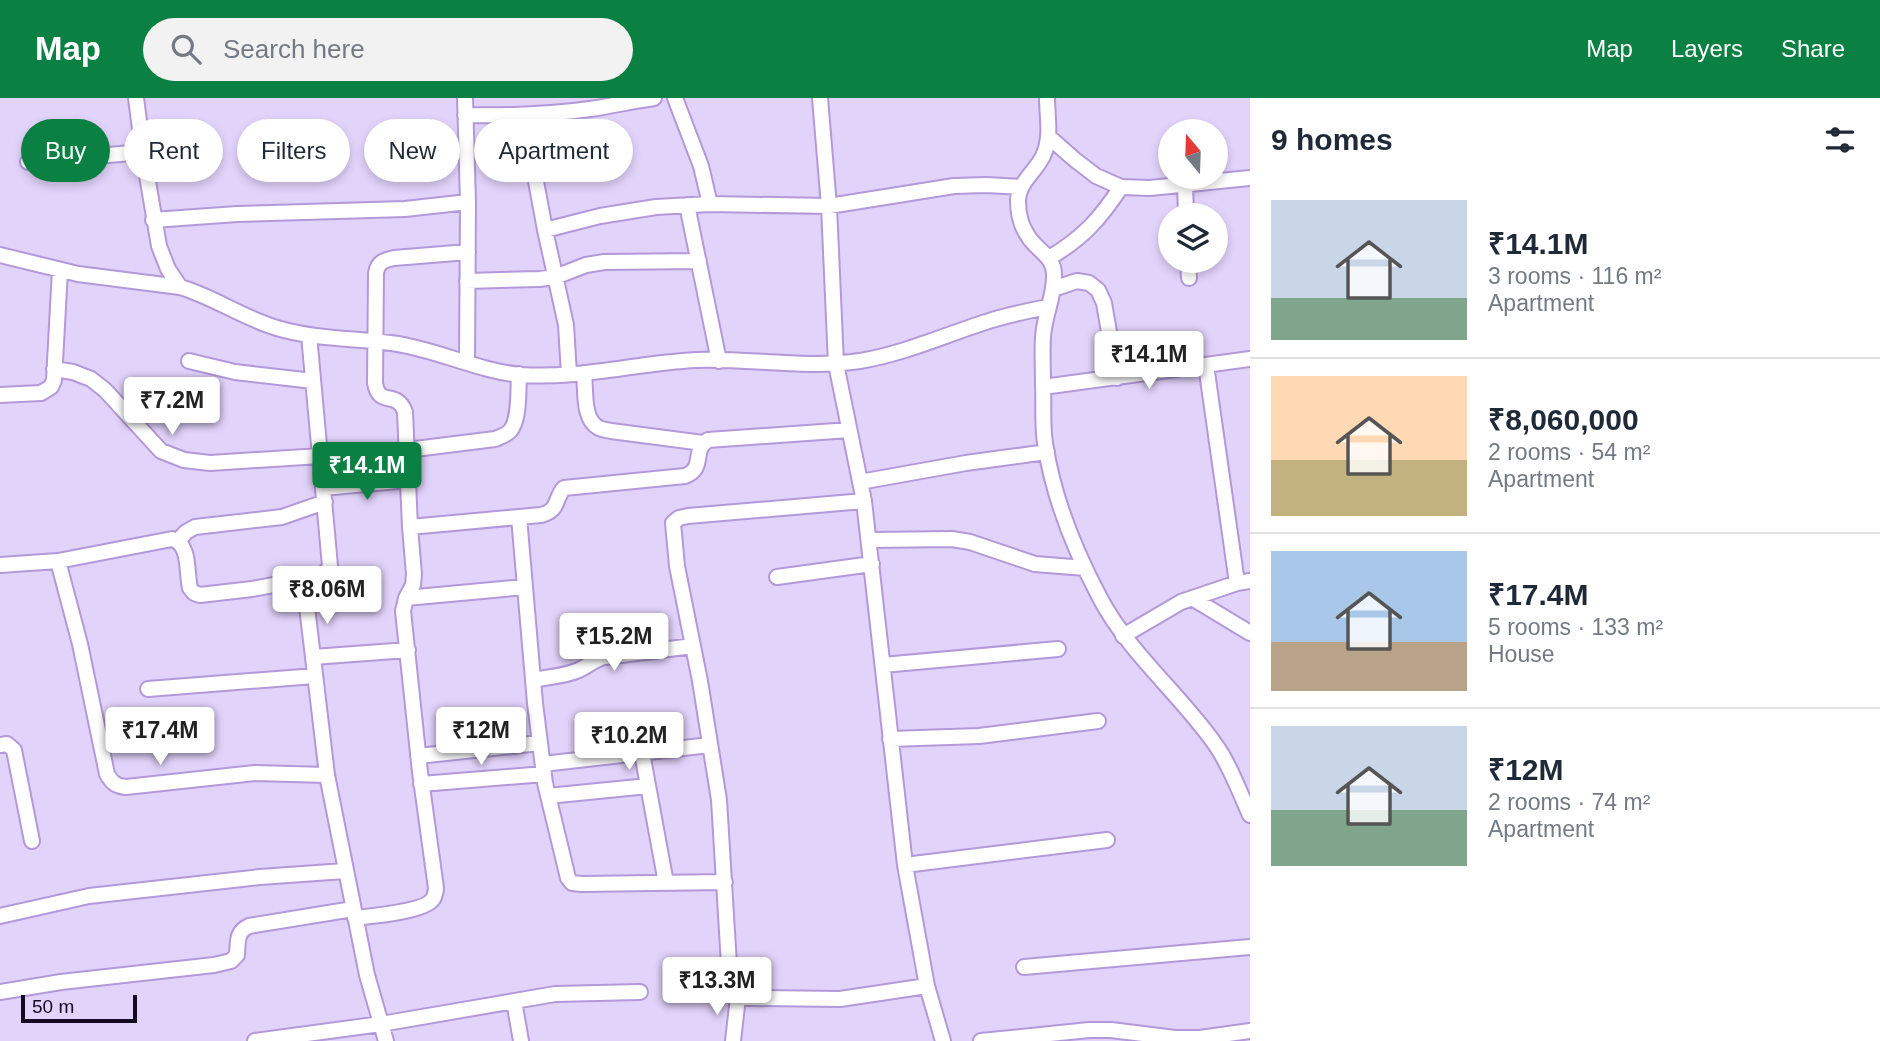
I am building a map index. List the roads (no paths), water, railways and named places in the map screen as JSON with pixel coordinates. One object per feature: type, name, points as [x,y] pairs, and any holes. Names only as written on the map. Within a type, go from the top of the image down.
[{"type":"street","points":[[136,98],[139,119]]},
{"type":"street","points":[[465,98],[468,202],[467,363]]},
{"type":"street","points":[[465,115],[524,116],[592,109],[654,98]]},
{"type":"street","points":[[675,98],[701,166],[710,204]]},
{"type":"street","points":[[820,98],[829,206],[836,364],[870,540],[905,865],[927,986],[943,1041]]},
{"type":"street","points":[[1047,98],[1049,136],[1043,156],[1021,187],[1018,197],[1022,226],[1029,238],[1049,258],[1054,272],[1043,335],[1044,440],[1051,477],[1085,568],[1101,601],[1124,636],[1194,716],[1213,742],[1246,795],[1250,815]]},
{"type":"street","points":[[524,116],[566,325],[569,374]]},
{"type":"street","points":[[1049,136],[1096,176],[1121,187],[1158,187]]},
{"type":"street","points":[[1228,180],[1250,178]]},
{"type":"street","points":[[147,182],[159,246],[168,269],[180,287]]},
{"type":"street","points":[[545,230],[600,216],[656,207],[710,204],[829,206],[954,186],[1021,187]]},
{"type":"street","points":[[1049,258],[1084,234],[1103,215],[1121,187]]},
{"type":"street","points":[[153,220],[237,214],[392,210],[468,202]]},
{"type":"street","points":[[687,205],[719,361]]},
{"type":"street","points":[[0,992],[61,982],[214,965],[231,961],[237,955],[237,937],[242,929],[249,926],[413,909],[434,899],[435,873],[421,784],[403,611],[413,585],[414,574],[405,412],[397,400],[380,396],[376,391],[376,273],[377,266],[382,261],[394,258],[468,252]]},
{"type":"street","points":[[0,255],[78,274],[180,287],[212,299],[255,321],[280,329],[309,335],[410,346],[467,363],[519,374],[550,376],[682,362],[836,364],[900,351],[988,321],[1048,307]]},
{"type":"street","points":[[467,281],[555,277],[586,265],[604,262],[699,261]]},
{"type":"street","points":[[0,395],[41,393],[51,387],[54,380],[60,270]]},
{"type":"street","points":[[1189,273],[1189,278]]},
{"type":"street","points":[[1053,289],[1077,281],[1089,283],[1098,290],[1104,303],[1117,378]]},
{"type":"street","points":[[178,541],[185,551],[190,588],[200,596],[295,581],[303,584],[323,576],[330,566],[309,335]]},
{"type":"street","points":[[1043,387],[1250,359]]},
{"type":"street","points":[[189,361],[235,372],[313,382]]},
{"type":"street","points":[[1124,636],[1181,602],[1244,582],[1206,365]]},
{"type":"street","points":[[54,369],[91,379],[105,390],[161,451],[184,460],[210,463],[320,456]]},
{"type":"street","points":[[584,373],[591,421],[598,428],[611,431],[703,443],[715,439],[849,430]]},
{"type":"street","points":[[407,450],[495,439],[504,435],[512,429],[515,421],[519,374]]},
{"type":"street","points":[[410,527],[548,513],[554,508],[564,488],[690,475],[698,467],[703,443]]},
{"type":"street","points":[[860,482],[1047,452]]},
{"type":"street","points":[[0,565],[58,561],[164,540],[178,541],[195,527],[282,517],[324,495],[408,480]]},
{"type":"street","points":[[733,1041],[737,996],[730,981],[719,800],[677,566],[673,523],[679,518],[864,501]]},
{"type":"street","points":[[519,517],[540,743],[548,796],[568,878],[572,883],[724,882]]},
{"type":"street","points":[[870,540],[952,539],[970,542],[1035,565],[1085,568]]},
{"type":"street","points":[[58,561],[80,644],[107,774],[118,787],[255,774],[327,775]]},
{"type":"street","points":[[777,577],[872,564]]},
{"type":"street","points":[[303,584],[327,775],[366,975],[386,1041]]},
{"type":"street","points":[[406,598],[525,587]]},
{"type":"street","points":[[1192,598],[1250,633]]},
{"type":"street","points":[[533,680],[568,674],[605,657],[693,646]]},
{"type":"street","points":[[883,665],[1058,649]]},
{"type":"street","points":[[313,657],[408,650]]},
{"type":"street","points":[[148,689],[315,676]]},
{"type":"street","points":[[890,739],[979,736],[1098,721]]},
{"type":"street","points":[[418,756],[540,743]]},
{"type":"street","points":[[0,744],[7,744],[14,750],[32,841]]},
{"type":"street","points":[[421,784],[710,745]]},
{"type":"street","points":[[642,753],[666,883]]},
{"type":"street","points":[[548,796],[648,786]]},
{"type":"street","points":[[905,865],[1107,840]]},
{"type":"street","points":[[0,916],[89,896],[260,877],[345,871]]},
{"type":"street","points":[[1024,967],[1250,947]]},
{"type":"street","points":[[737,996],[840,999],[927,986]]},
{"type":"street","points":[[255,1041],[381,1024],[555,995],[640,992]]},
{"type":"street","points":[[514,1001],[522,1041]]},
{"type":"street","points":[[981,1041],[1089,1030],[1175,1038],[1200,1038],[1250,1031]]}]
